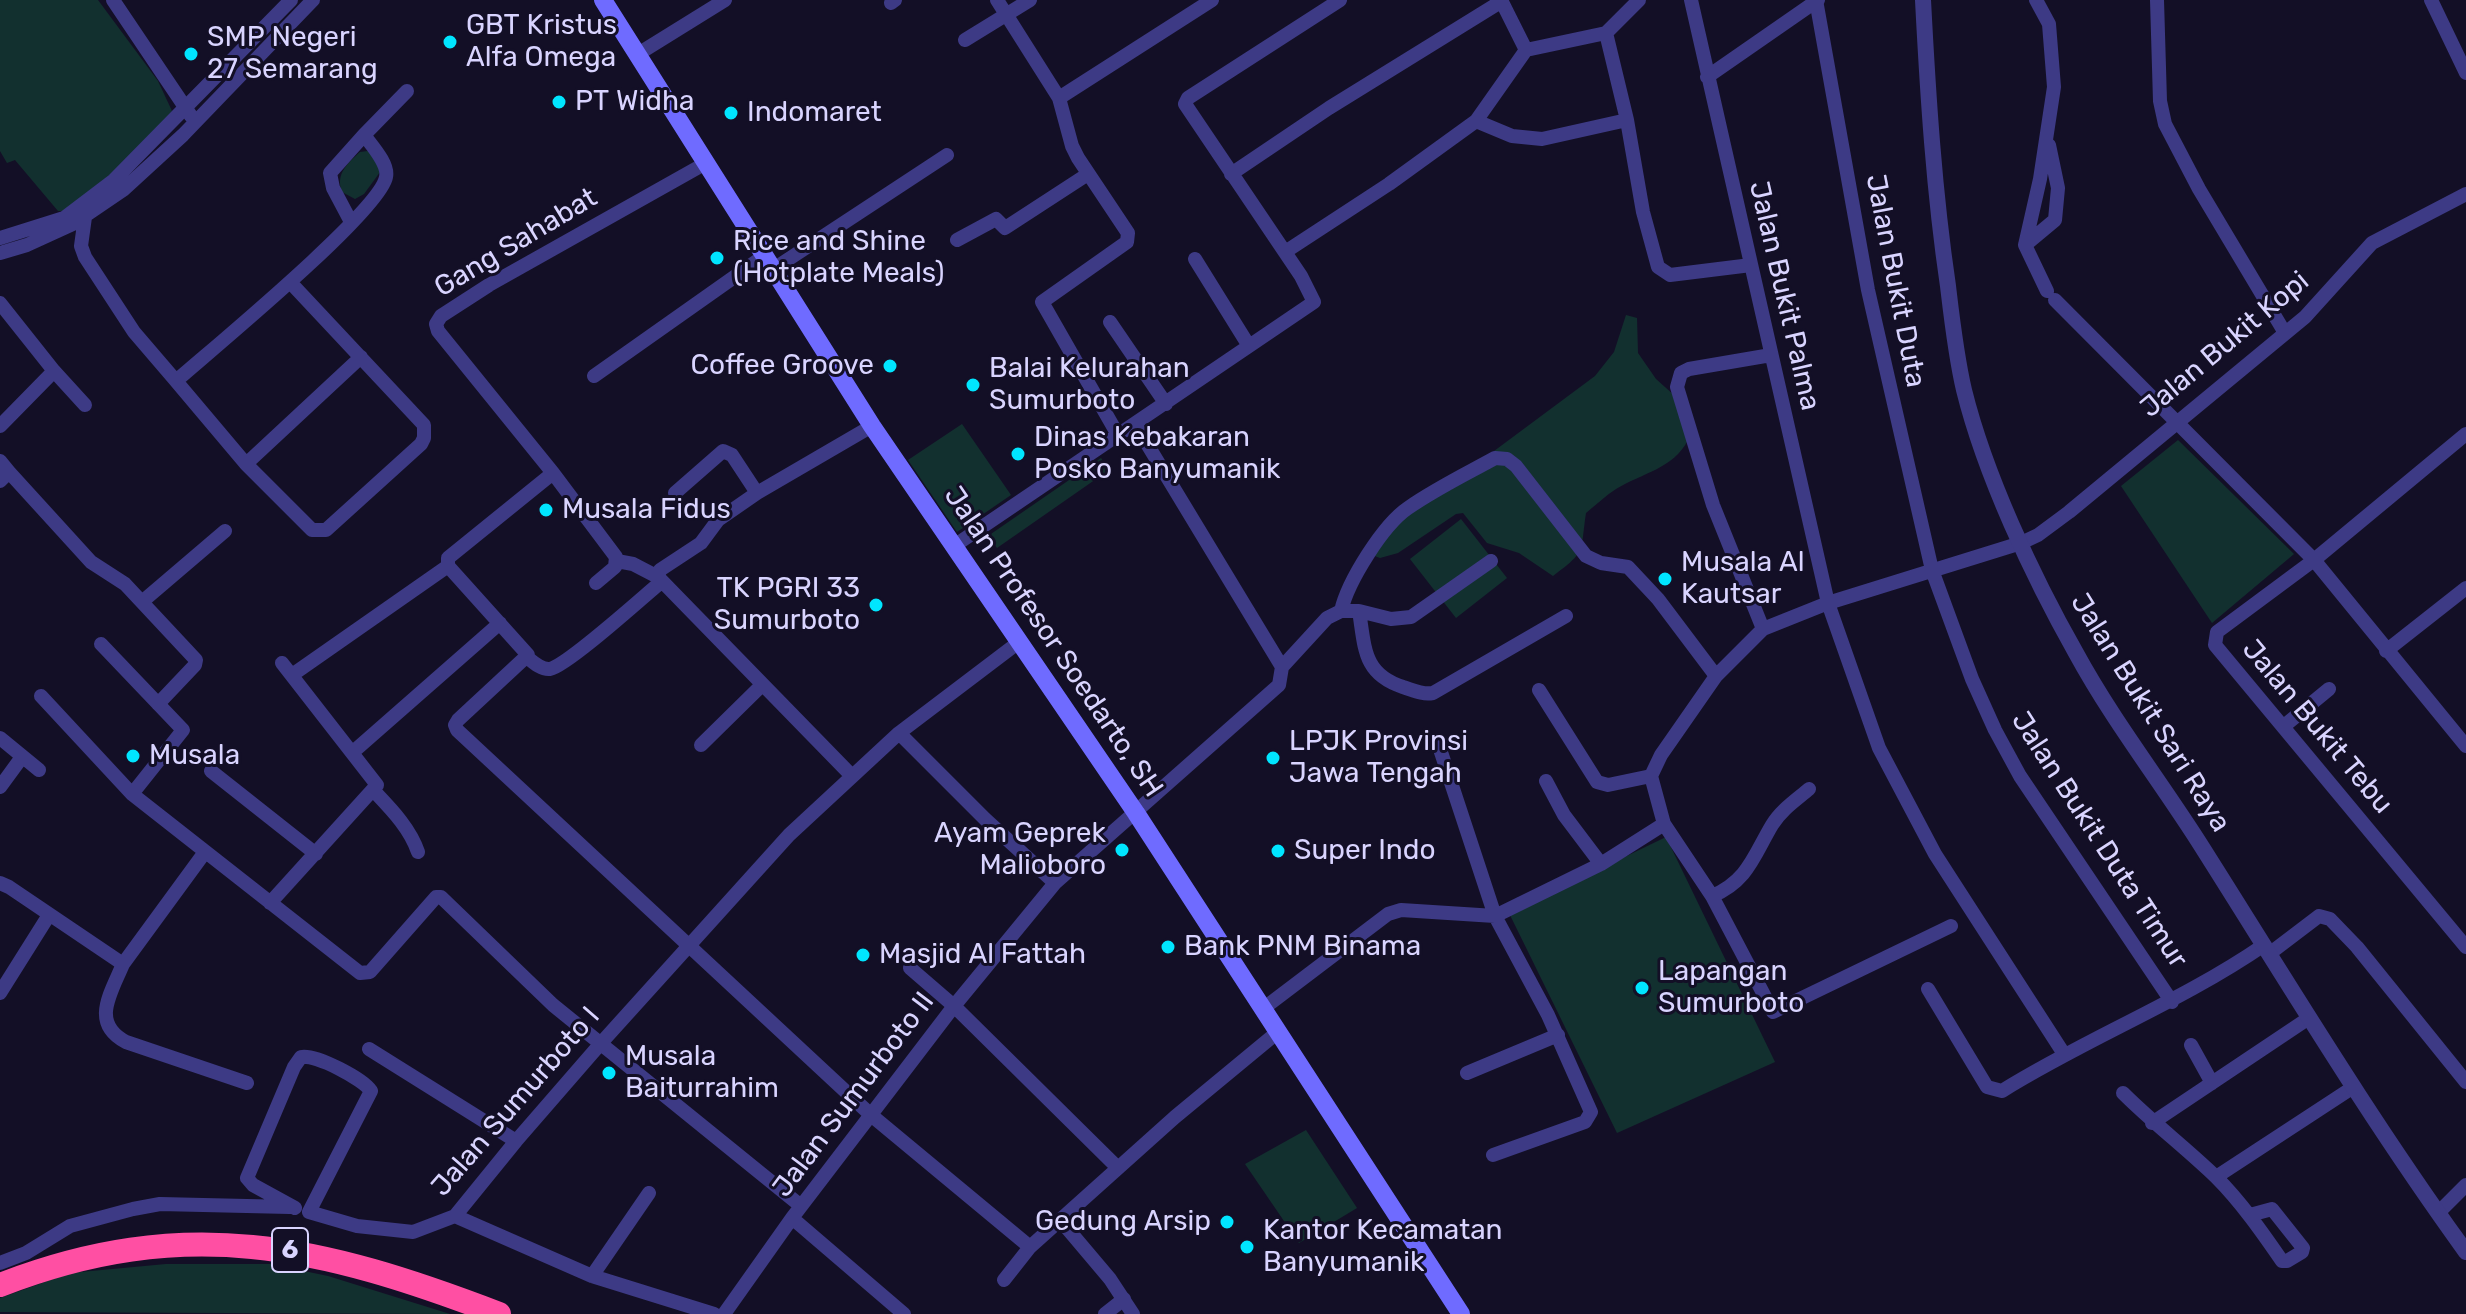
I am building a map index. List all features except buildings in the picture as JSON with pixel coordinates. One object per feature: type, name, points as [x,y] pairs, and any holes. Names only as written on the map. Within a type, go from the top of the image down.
[{"type":"highway","name":"6","points":[[0,1285],[73,1262],[122,1252],[177,1245],[228,1244],[280,1248],[372,1269],[499,1314]]},
{"type":"main road","name":"Jalan Profesor Soedarto, SH","points":[[603,0],[872,426],[1136,813],[1461,1314]]},
{"type":"street","points":[[113,0],[196,122]]},
{"type":"street","points":[[1,247],[64,218],[118,185],[196,122],[267,37],[291,0]]},
{"type":"street","points":[[1,247],[27,245],[85,217],[185,110],[313,0]]},
{"type":"street","points":[[638,54],[725,0]]},
{"type":"street","points":[[997,0],[1059,98],[1072,146],[1129,238],[1042,302],[1118,435]]},
{"type":"street","points":[[965,40],[1030,0]]},
{"type":"street","points":[[1059,98],[1212,0]]},
{"type":"street","points":[[954,546],[1315,301],[1185,104],[1188,98],[1340,0]]},
{"type":"street","points":[[1231,174],[1501,0],[1526,50]]},
{"type":"street","name":"Jalan Bukit Palma","points":[[1691,0],[1828,603],[1886,761],[1935,854],[2064,1054]]},
{"type":"street","points":[[1707,77],[1817,0]]},
{"type":"street","name":"Jalan Bukit Duta","points":[[1817,0],[1868,290],[1932,570]]},
{"type":"street","name":"Jalan Bukit Sari Raya","points":[[1923,0],[1937,194],[1957,351],[1974,425],[2021,543],[2076,654],[2352,1088],[2466,1252]]},
{"type":"street","points":[[2036,0],[2049,24],[2054,87],[2025,245],[2051,296],[2314,560],[2466,746]]},
{"type":"street","points":[[2157,0],[2160,101],[2165,124],[2199,189],[2285,333]]},
{"type":"street","points":[[2431,0],[2466,73]]},
{"type":"street","points":[[1285,252],[1389,184],[1476,121],[1526,50],[1606,33],[1631,4]]},
{"type":"street","points":[[1606,33],[1627,120],[1643,212],[1658,267],[1670,275],[1751,265]]},
{"type":"street","points":[[351,222],[333,188],[330,173],[407,91]]},
{"type":"street","points":[[1476,121],[1512,136],[1542,139],[1627,120]]},
{"type":"street","points":[[176,381],[290,282],[381,188],[387,175],[386,168],[364,135]]},
{"type":"street","points":[[2025,245],[2055,220],[2058,188],[2047,136]]},
{"type":"street","points":[[594,376],[768,263],[947,155]]},
{"type":"street","name":"Gang Sahabat","points":[[617,561],[553,473],[438,331],[436,324],[441,316],[489,285],[706,163]]},
{"type":"street","points":[[957,240],[996,219],[1005,228],[1088,174]]},
{"type":"street","name":"Jalan Bukit Kopi","points":[[1763,629],[1828,603],[2038,535],[2285,333],[2319,303],[2372,243],[2466,194]]},
{"type":"street","points":[[85,217],[81,246],[85,257],[134,332],[246,464],[312,530],[318,532],[326,530],[421,444],[424,425],[290,282]]},
{"type":"street","points":[[1195,259],[1249,346]]},
{"type":"street","points":[[0,303],[85,405]]},
{"type":"street","points":[[1110,322],[1166,404]]},
{"type":"street","points":[[1771,355],[1689,369],[1677,379],[1708,490],[1763,629],[1716,676],[1673,736],[1651,776],[1664,824],[1712,896],[1773,1012],[1951,926]]},
{"type":"street","points":[[246,464],[361,357]]},
{"type":"street","points":[[0,426],[54,371]]},
{"type":"street","points":[[1135,424],[1282,667]]},
{"type":"street","points":[[528,658],[540,667],[549,669],[558,664],[603,631],[659,579],[660,570],[704,542],[718,520],[757,493],[872,426]]},
{"type":"street","points":[[2314,560],[2466,434]]},
{"type":"street","points":[[675,493],[723,451],[732,455],[757,493]]},
{"type":"street","points":[[1491,561],[1411,617],[1391,619],[1359,611],[1341,611],[1351,582],[1390,525],[1406,509],[1495,458],[1507,459],[1516,466],[1586,556],[1601,563],[1628,567],[1716,676]]},
{"type":"street","points":[[3,471],[91,562],[125,584],[143,601],[196,662],[158,704]]},
{"type":"street","points":[[270,903],[374,791],[376,781],[287,669],[448,566],[450,555],[553,473]]},
{"type":"street","points":[[143,601],[225,531]]},
{"type":"street","name":"Jalan Bukit Tebu","points":[[2314,560],[2217,632],[2215,645],[2466,947]]},
{"type":"street","points":[[596,583],[615,567],[617,561],[644,567],[852,776]]},
{"type":"street","points":[[448,566],[528,652],[528,658],[458,720],[455,725],[457,730],[871,1115],[1030,1247]]},
{"type":"street","name":"Jalan Bukit Duta Timur","points":[[1932,570],[1972,679],[2020,776],[2172,1002]]},
{"type":"street","points":[[2386,651],[2466,588]]},
{"type":"street","name":"Jalan Sumurboto II","points":[[724,1314],[797,1212],[954,1006],[1055,883],[1279,685],[1282,667],[1327,618],[1341,611]]},
{"type":"street","points":[[1359,611],[1369,664],[1388,682],[1425,695],[1566,616]]},
{"type":"street","points":[[353,752],[500,623]]},
{"type":"street","name":"Jalan Sumurboto I","points":[[302,1210],[371,1091],[363,1082],[311,1056],[301,1057],[247,1175],[248,1181],[302,1210],[344,1223],[413,1232],[455,1216],[602,1042],[770,855],[899,733],[1019,642]]},
{"type":"street","points":[[101,644],[183,730],[132,794]]},
{"type":"street","points":[[701,745],[762,685]]},
{"type":"street","points":[[2284,726],[2329,689]]},
{"type":"street","points":[[1539,690],[1597,782],[1608,785],[1651,776]]},
{"type":"street","points":[[41,696],[132,794],[355,969],[365,974],[370,972],[439,896],[535,989],[602,1042],[797,1212],[904,1314]]},
{"type":"street","points":[[899,733],[1055,883]]},
{"type":"street","points":[[0,738],[39,770]]},
{"type":"street","points":[[1438,743],[1495,916],[1558,1035],[1591,1112],[1585,1122],[1493,1155]]},
{"type":"street","points":[[0,787],[22,757]]},
{"type":"street","points":[[211,771],[316,854]]},
{"type":"street","points":[[1546,781],[1564,815],[1601,864]]},
{"type":"street","points":[[1712,896],[1749,869],[1773,822],[1809,789]]},
{"type":"street","points":[[374,791],[403,825],[418,852]]},
{"type":"street","points":[[1264,1008],[1388,914],[1401,910],[1495,916],[1601,864],[1664,824]]},
{"type":"street","points":[[205,852],[123,964],[110,995],[107,1027],[112,1035],[126,1042],[247,1083]]},
{"type":"street","points":[[0,883],[123,964]]},
{"type":"street","points":[[0,993],[49,915]]},
{"type":"street","points":[[1928,989],[1987,1087],[2002,1091],[2064,1054],[2172,1002],[2319,916],[2330,919],[2357,947],[2466,1082]]},
{"type":"street","points":[[910,968],[954,1006],[1118,1168]]},
{"type":"street","points":[[2152,1123],[2309,1018]]},
{"type":"street","points":[[1004,1280],[1030,1247],[1279,1031]]},
{"type":"street","points":[[1467,1073],[1558,1035]]},
{"type":"street","points":[[2191,1045],[2212,1083]]},
{"type":"street","points":[[369,1049],[516,1141]]},
{"type":"street","points":[[2216,1177],[2352,1088]]},
{"type":"street","points":[[2123,1093],[2152,1123],[2216,1177],[2250,1215]]},
{"type":"street","points":[[2438,1213],[2466,1185]]},
{"type":"street","points":[[592,1276],[649,1193]]},
{"type":"street","points":[[0,1263],[26,1253],[70,1226],[160,1204],[302,1210]]},
{"type":"street","points":[[455,1216],[592,1276],[714,1314]]},
{"type":"street","points":[[1061,1221],[1110,1279],[1133,1314]]},
{"type":"street","points":[[1105,1314],[1124,1299]]},
{"type":"green space","points":[[0,0],[98,0],[158,81],[172,111],[160,130],[70,211],[58,211],[15,160],[7,163],[0,151]]},
{"type":"green space","points":[[368,151],[383,168],[364,194],[355,199],[342,192],[341,174],[360,152]]},
{"type":"green space","points":[[1626,315],[1637,318],[1638,353],[1656,379],[1675,396],[1688,440],[1674,458],[1616,489],[1586,513],[1580,550],[1572,561],[1553,576],[1519,553],[1487,543],[1463,513],[1456,514],[1398,553],[1380,558],[1367,553],[1377,538],[1595,376],[1614,352]]},
{"type":"green space","points":[[962,424],[1011,495],[957,532],[908,460]]},
{"type":"green space","points":[[2178,440],[2294,554],[2212,623],[2121,486]]},
{"type":"green space","points":[[1101,458],[1109,470],[997,548],[988,536]]},
{"type":"green space","points":[[1461,519],[1507,578],[1456,618],[1410,559]]},
{"type":"green space","name":"Lapangan Sumurboto","points":[[1666,837],[1775,1062],[1617,1133],[1509,913]]},
{"type":"green space","points":[[1306,1130],[1357,1208],[1299,1243],[1245,1164]]},
{"type":"green space","points":[[166,1264],[270,1264],[328,1276],[450,1314],[0,1312],[0,1298],[70,1273]]},
{"type":"place","name":"GBT Kristus Alfa Omega","points":[[450,42]]},
{"type":"place","name":"SMP Negeri 27 Semarang","points":[[191,54]]},
{"type":"place","name":"PT Widha","points":[[559,102]]},
{"type":"place","name":"Indomaret","points":[[731,113]]},
{"type":"place","name":"Rice and Shine (Hotplate Meals)","points":[[717,258]]},
{"type":"place","name":"Coffee Groove","points":[[890,366]]},
{"type":"place","name":"Balai Kelurahan Sumurboto","points":[[973,385]]},
{"type":"place","name":"Dinas Kebakaran Posko Banyumanik","points":[[1018,454]]},
{"type":"place","name":"Musala Fidus","points":[[546,510]]},
{"type":"place","name":"Musala Al Kautsar","points":[[1665,579]]},
{"type":"place","name":"TK PGRI 33 Sumurboto","points":[[876,605]]},
{"type":"place","name":"Musala","points":[[133,756]]},
{"type":"place","name":"LPJK Provinsi Jawa Tengah","points":[[1273,758]]},
{"type":"place","name":"Ayam Geprek Malioboro","points":[[1122,850]]},
{"type":"place","name":"Super Indo","points":[[1278,851]]},
{"type":"place","name":"Bank PNM Binama","points":[[1168,947]]},
{"type":"place","name":"Masjid Al Fattah","points":[[863,955]]},
{"type":"place","name":"Lapangan Sumurboto","points":[[1642,988]]},
{"type":"place","name":"Musala Baiturrahim","points":[[609,1073]]},
{"type":"place","name":"Gedung Arsip","points":[[1227,1222]]},
{"type":"place","name":"Kantor Kecamatan Banyumanik","points":[[1247,1247]]}]
